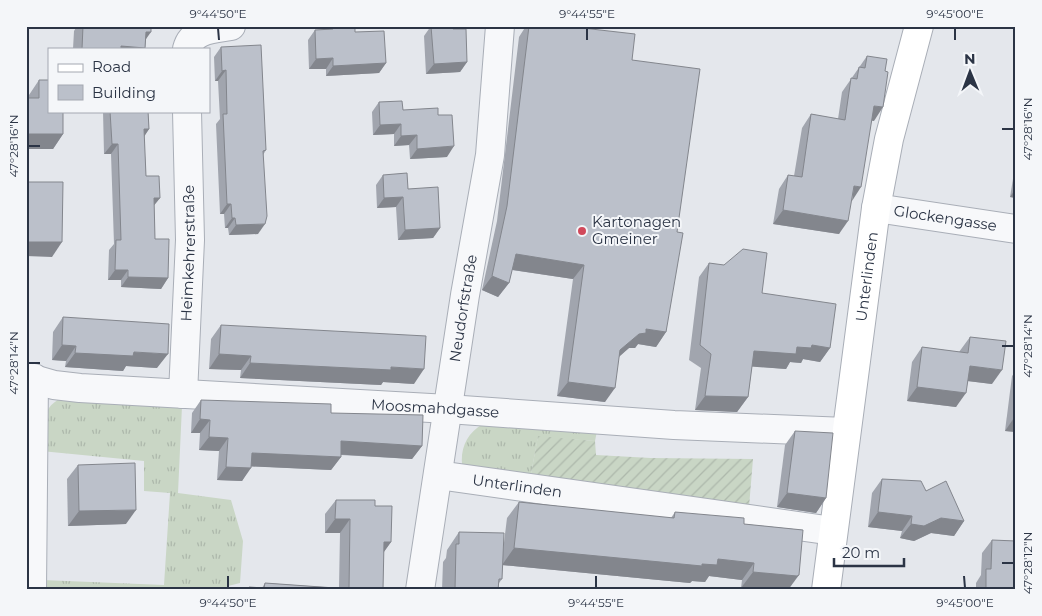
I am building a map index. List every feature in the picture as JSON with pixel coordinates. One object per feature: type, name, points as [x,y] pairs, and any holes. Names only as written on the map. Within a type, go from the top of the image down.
[{"type":"main road","name":"Unterlinden","points":[[826,590],[876,208],[890,139],[919,26]]},
{"type":"street","points":[[187,48],[197,34],[207,30],[231,26]]},
{"type":"street","name":"Neudorfstraße","points":[[420,590],[464,295],[490,155],[500,26]]},
{"type":"street","name":"Heimkehrerstraße","points":[[183,394],[190,240],[187,112]]},
{"type":"street","name":"Glockengasse","points":[[876,208],[1016,229]]},
{"type":"street","points":[[30,378],[32,590]]},
{"type":"street","name":"Moosmahdgasse","points":[[30,378],[54,385],[80,388],[448,409],[674,425],[846,432]]},
{"type":"street","name":"Unterlinden","points":[[438,475],[834,531]]},
{"type":"green space","points":[[66,396],[182,406],[178,493],[231,500],[243,541],[240,583],[228,586],[227,590],[41,590],[42,580],[164,585],[170,493],[144,491],[144,461],[41,451],[44,418],[47,411],[57,400]]},
{"type":"green space","points":[[483,424],[597,431],[595,441],[538,437],[530,479],[463,471],[462,457],[465,444],[472,433]]},
{"type":"green space","points":[[538,436],[595,441],[596,455],[651,458],[753,459],[749,507],[666,493],[530,479]]},
{"type":"building","points":[[83,26],[151,26],[151,32],[146,32],[145,48],[121,46],[121,48],[82,48]]},
{"type":"building","points":[[333,26],[355,26],[355,32],[384,31],[386,63],[333,66],[333,58],[316,59],[315,30],[333,29]]},
{"type":"building","points":[[431,26],[453,26],[453,29],[466,29],[467,62],[434,64]]},
{"type":"building","name":"Kartonagen Gmeiner","points":[[529,26],[565,26],[635,34],[632,60],[700,69],[677,232],[683,233],[666,332],[646,329],[646,333],[639,334],[620,350],[615,388],[568,382],[584,265],[516,254],[509,283],[492,276],[507,206]]},
{"type":"building","points":[[261,45],[266,150],[263,151],[267,216],[265,224],[236,225],[235,218],[232,218],[231,204],[227,204],[223,114],[227,114],[226,70],[222,71],[221,47]]},
{"type":"building","points":[[867,56],[887,59],[885,71],[888,72],[883,107],[874,106],[861,187],[854,186],[848,221],[783,210],[788,175],[802,177],[811,114],[845,120],[851,78],[857,79],[859,67],[865,68]]},
{"type":"building","points":[[39,80],[48,80],[48,112],[63,112],[63,134],[29,134],[29,140],[26,140],[26,98],[39,98]]},
{"type":"building","points":[[402,101],[403,110],[438,108],[438,115],[452,115],[454,146],[417,149],[417,135],[401,136],[401,124],[380,125],[379,102]]},
{"type":"building","points":[[110,112],[148,112],[149,129],[144,129],[146,176],[159,176],[160,198],[154,198],[155,239],[169,239],[168,278],[128,277],[128,270],[115,270],[116,240],[121,240],[118,144],[112,144]]},
{"type":"building","points":[[407,173],[408,189],[438,187],[440,228],[405,230],[403,197],[384,198],[383,175]]},
{"type":"building","points":[[26,182],[63,182],[62,242],[26,242]]},
{"type":"building","points":[[743,249],[767,253],[762,293],[836,304],[830,348],[812,345],[811,348],[797,347],[796,354],[754,351],[748,397],[705,396],[711,354],[700,345],[709,263],[724,265]]},
{"type":"building","points":[[63,317],[169,324],[168,354],[134,352],[133,356],[75,353],[76,346],[62,345]]},
{"type":"building","points":[[221,325],[426,336],[424,369],[391,367],[391,370],[250,363],[251,356],[219,354]]},
{"type":"building","points":[[970,337],[1006,341],[1002,370],[970,366],[966,393],[917,387],[922,347],[968,353]]},
{"type":"building","points":[[201,400],[331,404],[331,413],[423,415],[422,446],[341,441],[341,457],[252,453],[251,468],[226,467],[228,438],[209,437],[210,420],[200,419]]},
{"type":"building","points":[[795,431],[833,433],[826,498],[787,493]]},
{"type":"building","points":[[135,463],[136,510],[79,511],[78,465]]},
{"type":"building","points":[[882,479],[921,481],[926,491],[946,481],[964,521],[941,518],[924,526],[911,524],[912,516],[878,512]]},
{"type":"building","points":[[336,500],[375,500],[375,506],[392,506],[391,542],[384,542],[383,590],[248,590],[249,587],[264,588],[265,583],[349,589],[350,519],[335,519]]},
{"type":"building","points":[[519,502],[674,518],[675,512],[744,518],[744,524],[803,530],[799,575],[753,572],[754,563],[718,559],[717,565],[702,564],[702,566],[514,548]]},
{"type":"building","points":[[459,532],[504,533],[502,579],[499,579],[498,590],[455,590],[456,544],[459,544]]},
{"type":"building","points":[[992,540],[1016,541],[1016,590],[986,590],[986,569],[991,569]]},
{"type":"place","name":"Kartonagen Gmeiner","points":[[582,231]]}]
